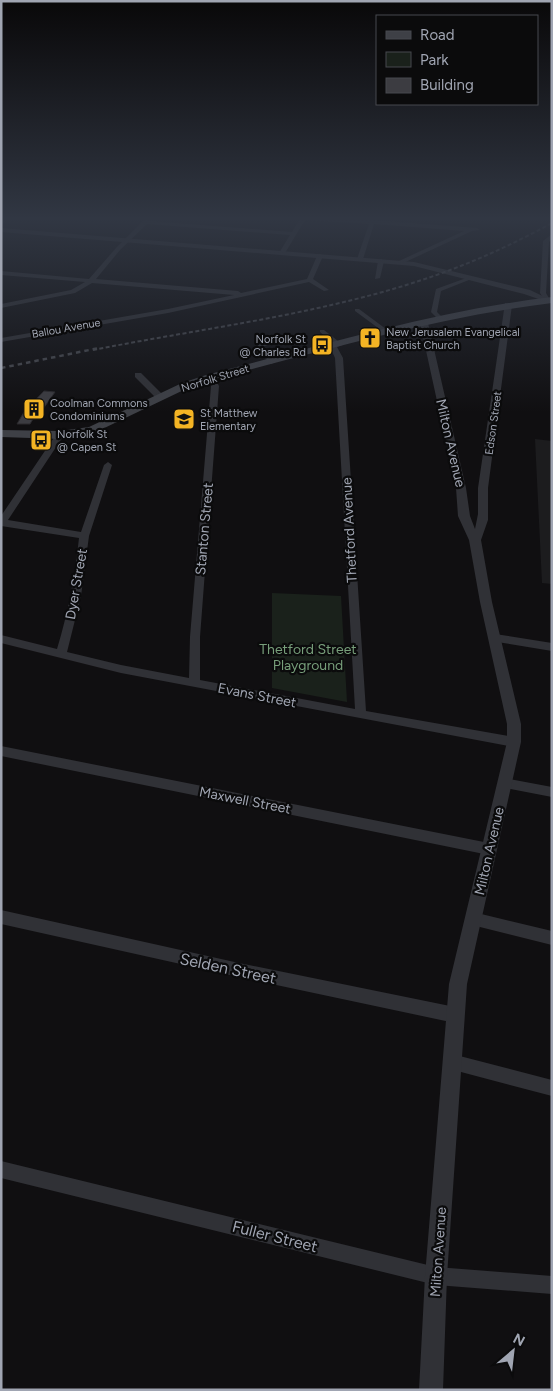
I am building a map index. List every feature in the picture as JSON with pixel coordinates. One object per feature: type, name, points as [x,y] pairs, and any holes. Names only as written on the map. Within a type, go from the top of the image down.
[{"type":"main road","name":"Norfolk Street","points":[[1,433],[60,434],[92,430],[160,397],[210,377],[337,346],[440,318],[508,305],[550,300]]},
{"type":"street","points":[[1,306],[73,292],[90,282]]},
{"type":"street","points":[[114,282],[247,294]]},
{"type":"street","name":"Ballou Avenue","points":[[1,340],[168,311],[301,282]]},
{"type":"street","points":[[313,282],[326,290]]},
{"type":"street","points":[[440,318],[434,312],[438,290],[460,282]]},
{"type":"street","points":[[485,282],[550,300]]},
{"type":"street","points":[[544,282],[543,293],[550,300]]},
{"type":"street","name":"Edson Street","points":[[475,540],[482,529],[484,516],[485,501],[483,488],[508,305]]},
{"type":"street","points":[[357,310],[388,332]]},
{"type":"street","name":"Milton Avenue","points":[[424,322],[463,494],[464,516],[475,540],[476,555],[514,724],[514,742],[458,984],[436,1276],[431,1390]]},
{"type":"street","points":[[322,332],[337,346]]},
{"type":"street","points":[[271,362],[259,348],[262,344],[273,342]]},
{"type":"street","name":"Thetford Avenue","points":[[337,346],[361,715]]},
{"type":"street","points":[[138,375],[160,397]]},
{"type":"street","name":"Stanton Street","points":[[194,682],[195,637],[215,386],[210,377]]},
{"type":"street","points":[[2,522],[60,434]]},
{"type":"street","points":[[84,536],[108,465]]},
{"type":"street","points":[[462,500],[469,496],[474,496],[485,501]]},
{"type":"street","points":[[1,501],[15,502]]},
{"type":"street","points":[[464,516],[476,520],[484,516]]},
{"type":"street","name":"Dyer Street","points":[[2,522],[84,536],[82,563],[68,632],[61,655]]},
{"type":"street","points":[[495,638],[552,647]]},
{"type":"street","name":"Evans Street","points":[[1,639],[121,669],[514,742]]},
{"type":"street","name":"Maxwell Street","points":[[1,752],[489,850]]},
{"type":"street","points":[[504,783],[552,792]]},
{"type":"street","name":"Selden Street","points":[[1,917],[239,970],[455,1015]]},
{"type":"street","points":[[473,919],[552,938]]},
{"type":"street","points":[[452,1062],[552,1088]]},
{"type":"street","name":"Fuller Street","points":[[1,1169],[436,1276],[552,1285]]},
{"type":"shaded area","points":[[535,439],[552,441],[552,584],[542,583]]},
{"type":"green space","name":"Thetford Street Playground","points":[[272,593],[341,596],[347,702],[272,688]]},
{"type":"building","name":"Coolman Commons Condominiums","points":[[44,391],[55,392],[36,419],[33,419],[30,424],[17,424],[24,412]]},
{"type":"railway","points":[[93,350],[333,305],[414,282]]},
{"type":"railway","points":[[1,368],[99,348]]},
{"type":"place","name":"New Jerusalem Evangelical Baptist Church","points":[[370,338]]},
{"type":"place","name":"Norfolk St @ Charles Rd","points":[[322,345]]},
{"type":"place","name":"Coolman Commons Condominiums","points":[[34,409]]},
{"type":"place","name":"St Matthew Elementary","points":[[184,419]]},
{"type":"place","name":"Norfolk St @ Capen St","points":[[41,440]]}]
